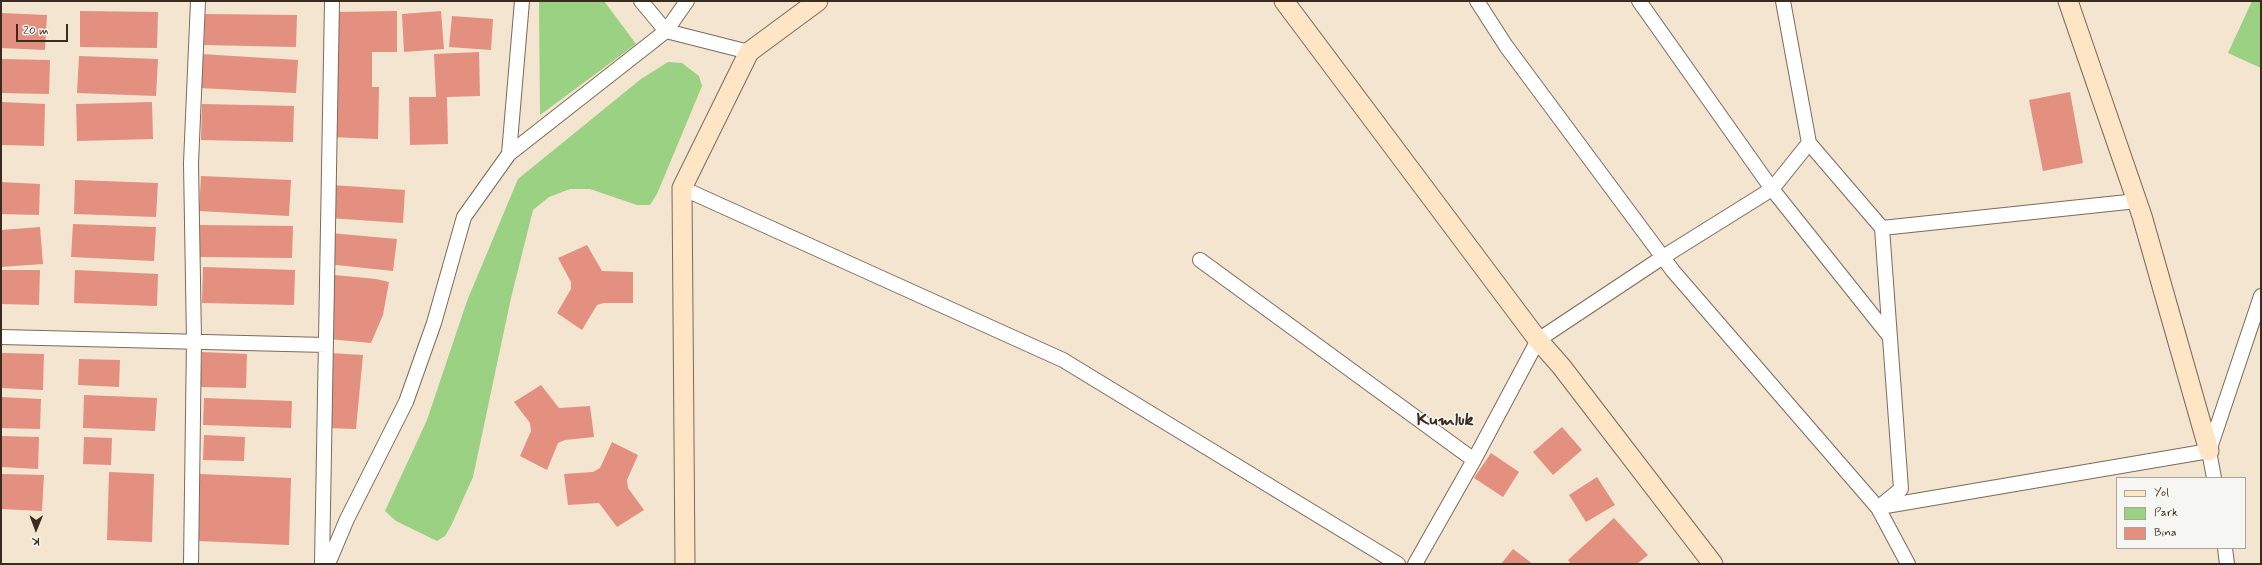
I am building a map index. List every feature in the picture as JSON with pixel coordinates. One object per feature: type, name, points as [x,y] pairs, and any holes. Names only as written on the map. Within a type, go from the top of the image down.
[{"type":"street","points":[[191,564],[194,340],[191,163],[198,1]]},
{"type":"street","points":[[322,564],[332,1]]},
{"type":"street","points":[[509,154],[522,1]]},
{"type":"street","points":[[641,1],[666,31],[749,52]]},
{"type":"street","points":[[328,564],[347,519],[406,402],[434,323],[464,217],[509,154],[666,31],[687,1]]},
{"type":"street","points":[[685,564],[682,188],[749,52],[818,1]]},
{"type":"street","points":[[1284,1],[1538,340],[1561,366],[1713,564]]},
{"type":"street","points":[[1477,1],[1506,46],[1663,257],[1878,508],[1908,564]]},
{"type":"street","points":[[1639,1],[1772,190],[1890,337]]},
{"type":"street","points":[[1783,1],[1809,142],[1882,228],[1901,489],[1878,508]]},
{"type":"street","points":[[2068,1],[2137,201],[2209,451],[2214,477]]},
{"type":"street","points":[[1415,564],[1474,460],[1538,340],[1663,257],[1772,190],[1809,142]]},
{"type":"street","points":[[682,188],[1063,360],[1398,564]]},
{"type":"street","points":[[1882,228],[2137,201]]},
{"type":"street","points":[[1200,260],[1474,460]]},
{"type":"street","points":[[2209,451],[2261,296]]},
{"type":"street","points":[[1,337],[194,340],[326,345]]},
{"type":"street","points":[[1878,508],[2209,451]]},
{"type":"street","points":[[2225,549],[2227,564]]},
{"type":"green space","points":[[539,1],[604,1],[636,44],[540,115]]},
{"type":"green space","points":[[2252,1],[2261,1],[2261,68],[2228,53]]},
{"type":"green space","points":[[668,62],[682,63],[699,76],[702,86],[657,194],[650,205],[637,205],[590,189],[570,189],[549,197],[533,210],[511,298],[473,477],[451,526],[445,536],[437,541],[396,521],[385,511],[427,420],[467,301],[518,179],[641,79]]},
{"type":"building","points":[[80,11],[158,12],[157,48],[80,47]]},
{"type":"building","points":[[397,11],[397,52],[372,52],[372,87],[379,87],[378,139],[330,137],[336,12]]},
{"type":"building","points":[[441,11],[444,49],[404,52],[402,14]]},
{"type":"building","points":[[1,13],[47,15],[45,50],[1,48]]},
{"type":"building","points":[[205,14],[297,15],[296,47],[204,45]]},
{"type":"building","points":[[452,16],[493,19],[491,50],[449,47]]},
{"type":"building","points":[[479,52],[480,96],[447,97],[448,144],[410,145],[409,97],[436,97],[434,54]]},
{"type":"building","points":[[201,54],[298,60],[296,93],[199,88]]},
{"type":"building","points":[[79,56],[158,59],[156,96],[77,93]]},
{"type":"building","points":[[1,59],[50,60],[49,94],[1,93]]},
{"type":"building","points":[[2070,92],[2083,163],[2043,171],[2029,100]]},
{"type":"building","points":[[1,102],[45,104],[44,146],[1,145]]},
{"type":"building","points":[[152,102],[153,139],[77,141],[76,104]]},
{"type":"building","points":[[202,104],[294,106],[293,142],[201,140]]},
{"type":"building","points":[[201,176],[291,180],[289,216],[199,211]]},
{"type":"building","points":[[75,180],[158,183],[156,217],[74,214]]},
{"type":"building","points":[[1,182],[40,184],[39,215],[1,214]]},
{"type":"building","points":[[332,185],[405,190],[403,223],[329,218]]},
{"type":"building","points":[[73,224],[156,227],[154,261],[71,257]]},
{"type":"building","points":[[200,225],[293,226],[292,258],[200,257]]},
{"type":"building","points":[[40,227],[43,264],[1,267],[1,230]]},
{"type":"building","points":[[330,233],[397,239],[393,271],[327,264]]},
{"type":"building","points":[[587,245],[602,271],[633,272],[633,303],[604,303],[597,305],[582,330],[557,313],[571,289],[571,282],[558,258]]},
{"type":"building","points":[[203,267],[295,270],[294,305],[202,303]]},
{"type":"building","points":[[1,270],[40,270],[39,305],[1,304]]},
{"type":"building","points":[[75,270],[158,274],[157,306],[74,303]]},
{"type":"building","points":[[334,275],[376,279],[389,282],[383,315],[371,343],[329,339]]},
{"type":"building","points":[[202,352],[247,354],[246,388],[200,387]]},
{"type":"building","points":[[1,353],[44,354],[43,390],[1,388]]},
{"type":"building","points":[[330,353],[363,355],[356,429],[328,428]]},
{"type":"building","points":[[79,359],[120,360],[119,387],[78,385]]},
{"type":"building","points":[[541,385],[559,408],[590,406],[594,437],[565,440],[558,443],[547,470],[520,456],[531,431],[530,423],[514,402]]},
{"type":"building","points":[[84,395],[157,398],[155,431],[83,428]]},
{"type":"building","points":[[1,397],[41,399],[40,429],[1,428]]},
{"type":"building","points":[[204,398],[292,401],[291,428],[203,425]]},
{"type":"building","points":[[1562,427],[1582,450],[1553,475],[1533,452]]},
{"type":"building","points":[[204,435],[245,437],[244,461],[203,460]]},
{"type":"building","points":[[1,436],[39,437],[38,469],[1,467]]},
{"type":"building","points":[[84,437],[112,438],[111,465],[83,464]]},
{"type":"building","points":[[612,442],[638,455],[627,480],[628,488],[644,510],[617,527],[599,503],[568,505],[564,474],[593,472],[600,468]]},
{"type":"building","points":[[1491,453],[1519,472],[1503,497],[1474,478]]},
{"type":"building","points":[[109,472],[154,474],[152,542],[107,540]]},
{"type":"building","points":[[1,474],[44,475],[42,511],[1,509]]},
{"type":"building","points":[[200,474],[291,478],[289,545],[198,541]]},
{"type":"building","points":[[1597,477],[1615,505],[1586,522],[1569,495]]},
{"type":"building","points":[[1614,518],[1648,555],[1637,564],[1571,564],[1568,560]]},
{"type":"building","points":[[1513,549],[1533,564],[1501,564]]},
{"type":"district","name":"Kumluk","points":[[1445,421]]}]
